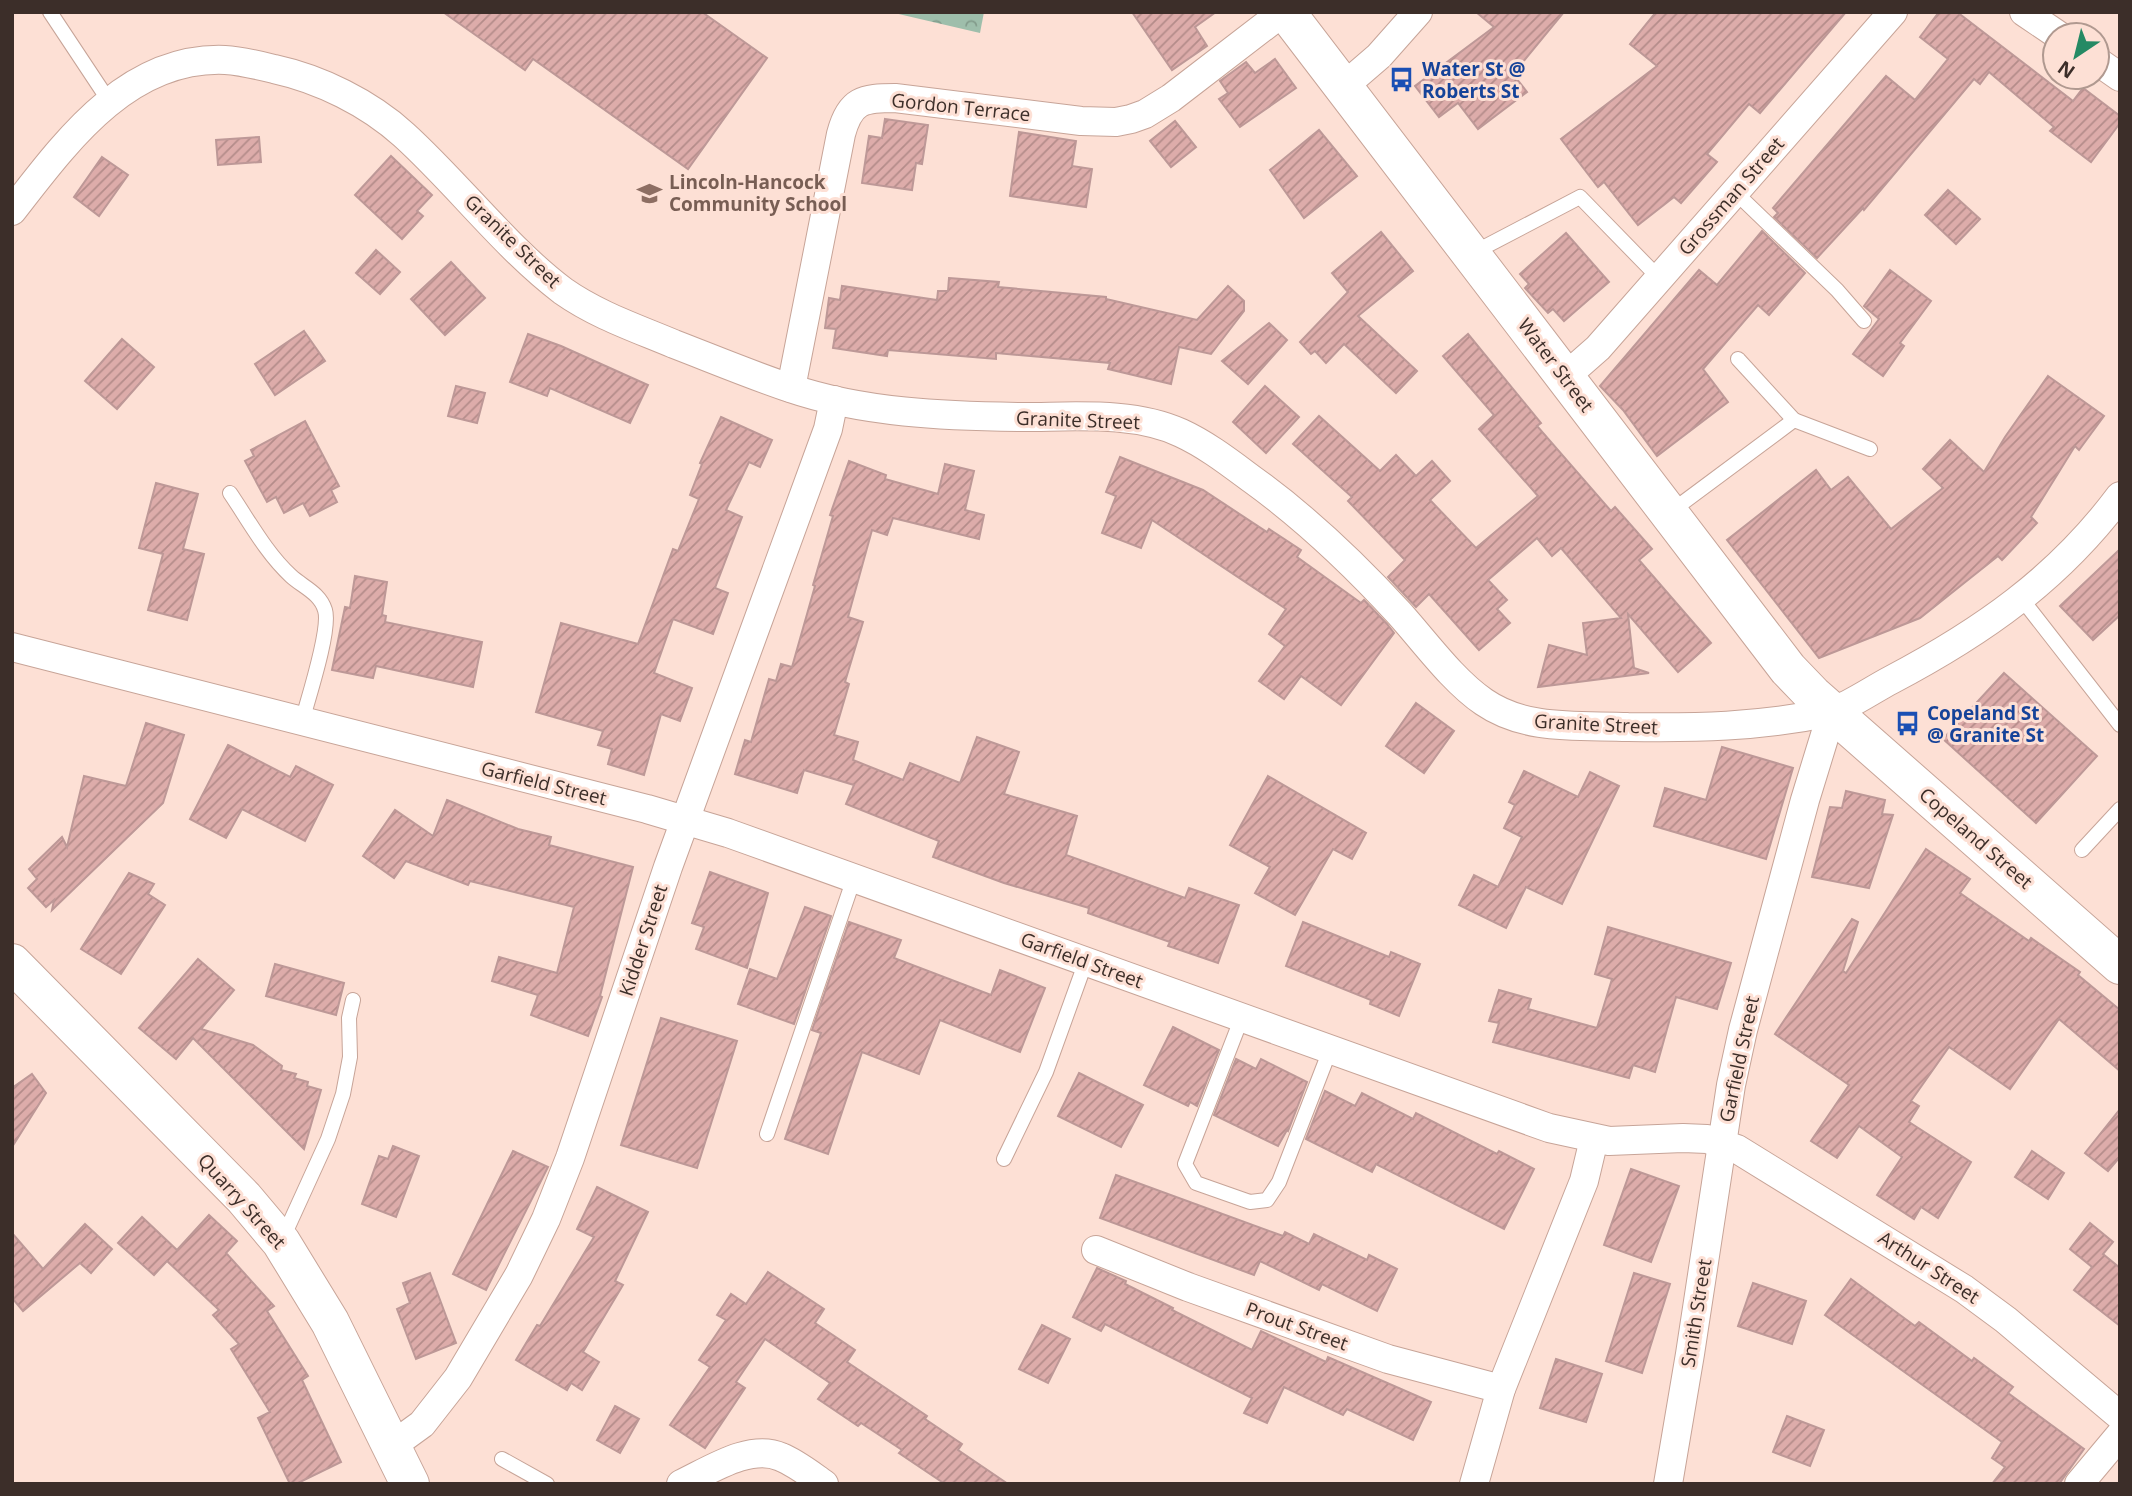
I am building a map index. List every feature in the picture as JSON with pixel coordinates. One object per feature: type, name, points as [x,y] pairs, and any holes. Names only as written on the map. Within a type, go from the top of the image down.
[{"type":"main road","name":"Water Street","points":[[1284,12],[1776,655],[1832,712]]},
{"type":"main road","name":"Copeland Street","points":[[1832,712],[2120,965]]},
{"type":"main road","name":"Quarry Street","points":[[12,963],[244,1198],[281,1242],[330,1322],[410,1484]]},
{"type":"street","name":"Gordon Terrace","points":[[791,388],[841,134],[847,114],[854,105],[866,99],[895,98],[1081,121],[1116,122],[1131,119],[1165,103],[1284,12]]},
{"type":"street","points":[[1343,87],[1379,56],[1418,12]]},
{"type":"street","name":"Grossman Street","points":[[1565,377],[1598,348],[1893,12]]},
{"type":"street","points":[[2024,12],[2041,24]]},
{"type":"street","name":"Granite Street","points":[[12,211],[81,125],[110,101],[161,72],[201,61],[243,62],[300,75],[361,104],[399,130],[539,271],[584,305],[615,320],[791,388],[834,400],[891,409],[970,416],[1129,419],[1167,427],[1186,435],[1224,458],[1312,526],[1375,588],[1475,696],[1514,718],[1557,725],[1692,728],[1729,726],[1832,712],[1945,650],[2021,598],[2085,540],[2120,496]]},
{"type":"street","name":"Kidder Street","points":[[391,1444],[422,1424],[445,1396],[533,1250],[570,1158],[684,820],[825,436],[834,400]]},
{"type":"street","name":"Garfield Street","points":[[12,647],[684,820],[855,878],[1523,1120],[1594,1139],[1626,1141],[1683,1138],[1721,1142],[1743,1030],[1832,712]]},
{"type":"street","points":[[1474,1484],[1502,1389],[1584,1181],[1594,1139]]},
{"type":"street","name":"Arthur Street","points":[[1721,1142],[1759,1161],[1964,1289],[2006,1320],[2120,1416]]},
{"type":"street","name":"Smith Street","points":[[1668,1484],[1721,1142]]},
{"type":"street","name":"Prout Street","points":[[1096,1250],[1188,1287],[1388,1359],[1502,1389]]},
{"type":"street","points":[[2079,1484],[2120,1435]]},
{"type":"street","points":[[681,1484],[736,1459],[769,1454],[780,1456],[824,1484]]},
{"type":"lane","points":[[50,12],[110,101]]},
{"type":"lane","points":[[1735,192],[1837,290],[1864,321]]},
{"type":"lane","points":[[1471,254],[1580,197],[1659,278]]},
{"type":"lane","points":[[1738,359],[1794,420],[1870,449]]},
{"type":"lane","points":[[1668,514],[1794,420]]},
{"type":"lane","points":[[230,493],[272,555],[292,577],[314,593],[325,610],[325,630],[302,721]]},
{"type":"lane","points":[[2021,598],[2120,725]]},
{"type":"lane","points":[[2082,850],[2120,809]]},
{"type":"lane","points":[[767,1134],[855,878]]},
{"type":"lane","points":[[1004,1159],[1046,1072],[1086,961]]},
{"type":"lane","points":[[281,1242],[328,1139],[343,1094],[350,1057],[349,1018],[353,1000]]},
{"type":"lane","points":[[1242,1017],[1185,1164],[1196,1183],[1250,1202],[1267,1200],[1279,1182],[1330,1050]]},
{"type":"lane","points":[[502,1459],[547,1484]]},
{"type":"green space","points":[[890,12],[984,12],[980,33]]},
{"type":"building","points":[[443,12],[702,12],[767,58],[688,169],[533,59],[525,70]]},
{"type":"building","points":[[1132,12],[1216,12],[1195,27],[1207,46],[1172,70]]},
{"type":"building","points":[[1476,12],[1564,12],[1513,74],[1527,92],[1478,129],[1458,103],[1439,117],[1415,86],[1494,27]]},
{"type":"building","points":[[1656,12],[1846,12],[1760,113],[1749,104],[1707,154],[1717,162],[1681,203],[1674,197],[1638,225],[1604,182],[1598,187],[1561,139],[1657,66],[1630,44]]},
{"type":"building","points":[[1939,12],[1957,12],[2041,76],[2041,91],[2060,91],[2073,101],[2081,91],[2087,91],[2120,116],[2120,123],[2091,162],[2050,131],[2054,127],[1989,72],[1980,84],[1974,79],[1864,210],[1863,208],[1817,258],[1774,217],[1778,213],[1773,208],[1886,76],[1915,100],[1948,59],[1920,37]]},
{"type":"building","points":[[1275,59],[1296,88],[1240,127],[1219,99],[1228,93],[1220,81],[1246,62],[1255,73]]},
{"type":"building","points":[[885,119],[928,125],[922,164],[916,163],[912,190],[862,183],[869,136],[882,138]]},
{"type":"building","points":[[1175,121],[1196,147],[1171,167],[1150,141]]},
{"type":"building","points":[[1319,130],[1357,176],[1304,218],[1270,170]]},
{"type":"building","points":[[1019,132],[1076,141],[1072,166],[1092,169],[1086,207],[1010,196]]},
{"type":"building","points":[[259,137],[261,162],[218,165],[216,140]]},
{"type":"building","points":[[391,156],[432,195],[417,211],[423,216],[402,239],[355,195]]},
{"type":"building","points":[[102,157],[128,175],[99,216],[74,197]]},
{"type":"building","points":[[1948,190],[1980,219],[1956,244],[1925,215]]},
{"type":"building","points":[[1762,231],[1805,273],[1769,315],[1758,305],[1703,369],[1728,402],[1657,456],[1623,410],[1600,386],[1699,270],[1717,285]]},
{"type":"building","points":[[1381,232],[1413,271],[1358,316],[1417,371],[1396,393],[1344,344],[1326,363],[1315,351],[1311,354],[1300,342],[1348,292],[1332,273]]},
{"type":"building","points":[[1566,233],[1609,282],[1564,321],[1553,309],[1548,313],[1525,288],[1529,284],[1520,274]]},
{"type":"building","points":[[376,250],[400,272],[380,294],[356,273]]},
{"type":"building","points":[[451,262],[485,298],[445,335],[411,299]]},
{"type":"building","points":[[1890,270],[1931,301],[1900,343],[1904,346],[1883,376],[1853,354],[1879,319],[1864,306]]},
{"type":"building","points":[[949,278],[999,282],[998,287],[1106,297],[1197,320],[1228,286],[1244,301],[1244,311],[1211,354],[1179,347],[1171,384],[1108,369],[1110,363],[996,353],[996,359],[888,350],[887,356],[833,348],[836,329],[825,328],[829,298],[840,300],[842,286],[937,300],[938,291],[948,291]]},
{"type":"building","points":[[1269,323],[1287,340],[1248,384],[1222,361]]},
{"type":"building","points":[[304,331],[325,361],[275,395],[255,364]]},
{"type":"building","points":[[528,334],[648,385],[630,423],[550,388],[547,396],[510,382]]},
{"type":"building","points":[[1468,334],[1541,423],[1537,426],[1611,511],[1615,507],[1652,549],[1639,560],[1711,643],[1678,672],[1628,614],[1634,668],[1649,673],[1538,687],[1549,645],[1587,655],[1583,623],[1621,618],[1561,548],[1552,556],[1537,538],[1488,580],[1507,600],[1497,609],[1510,623],[1479,650],[1429,594],[1416,607],[1388,577],[1405,560],[1348,501],[1352,497],[1293,444],[1319,416],[1380,471],[1396,455],[1416,476],[1432,461],[1450,481],[1430,500],[1476,548],[1538,496],[1479,429],[1494,415],[1443,356]]},
{"type":"building","points":[[122,339],[154,367],[117,409],[85,381]]},
{"type":"building","points":[[2048,376],[2104,416],[2079,450],[2075,446],[2031,517],[2037,523],[2002,560],[1998,556],[1920,618],[1819,658],[1727,540],[1816,470],[1831,490],[1848,477],[1891,529],[1943,488],[1923,469],[1950,440],[1984,472]]},
{"type":"building","points":[[456,386],[485,393],[477,423],[448,416]]},
{"type":"building","points":[[1265,386],[1299,417],[1266,453],[1233,422]]},
{"type":"building","points":[[721,417],[772,440],[760,467],[749,462],[726,510],[742,517],[715,588],[728,593],[713,634],[673,619],[654,673],[692,688],[680,721],[661,714],[644,775],[608,764],[612,749],[598,745],[603,731],[536,712],[561,623],[638,644],[673,549],[678,551],[699,499],[690,495],[702,464],[700,463]]},
{"type":"building","points":[[305,421],[339,486],[331,490],[337,502],[310,516],[303,503],[284,513],[276,497],[267,502],[245,461],[254,456],[251,450]]},
{"type":"building","points":[[1120,457],[1203,490],[1267,532],[1269,529],[1301,550],[1297,557],[1361,603],[1364,600],[1387,624],[1394,633],[1341,705],[1301,676],[1284,699],[1259,681],[1285,646],[1269,634],[1286,609],[1152,520],[1141,548],[1102,533],[1116,496],[1106,492]]},
{"type":"building","points":[[849,461],[886,475],[885,479],[938,494],[945,464],[974,471],[965,510],[984,515],[979,539],[893,518],[887,535],[872,530],[848,617],[863,622],[845,682],[849,684],[834,735],[858,742],[853,760],[903,780],[910,763],[960,783],[977,737],[1019,752],[1004,794],[1077,816],[1066,855],[1185,898],[1189,888],[1239,905],[1218,963],[1168,946],[1170,942],[1088,913],[1089,908],[1004,883],[933,857],[939,841],[846,804],[854,785],[804,770],[797,793],[735,774],[745,740],[751,742],[769,679],[776,681],[781,664],[792,667],[833,516],[830,515]]},
{"type":"building","points":[[156,483],[198,494],[183,549],[204,554],[187,620],[148,610],[163,554],[139,548]]},
{"type":"building","points":[[2120,549],[2120,615],[2093,640],[2060,606]]},
{"type":"building","points":[[355,576],[387,582],[382,615],[386,616],[385,622],[482,642],[473,687],[376,666],[373,678],[332,670],[345,607],[350,608]]},
{"type":"building","points":[[2004,673],[2097,756],[2036,823],[1943,739]]},
{"type":"building","points":[[1416,703],[1454,731],[1424,773],[1386,746]]},
{"type":"building","points":[[146,723],[184,735],[163,803],[52,910],[54,900],[46,907],[28,888],[37,879],[29,869],[62,837],[67,847],[84,776],[126,786]]},
{"type":"building","points":[[228,745],[290,777],[296,766],[333,785],[305,841],[242,809],[226,838],[190,819]]},
{"type":"building","points":[[1722,747],[1793,768],[1766,859],[1654,826],[1665,788],[1706,800]]},
{"type":"building","points":[[1524,771],[1578,797],[1590,772],[1619,786],[1562,904],[1526,887],[1506,928],[1459,905],[1474,875],[1498,887],[1522,837],[1504,828],[1515,805],[1509,802]]},
{"type":"building","points":[[1268,776],[1366,833],[1352,859],[1333,849],[1295,915],[1255,893],[1270,867],[1230,845]]},
{"type":"building","points":[[1846,791],[1885,800],[1882,814],[1893,815],[1869,888],[1812,877],[1830,807],[1842,808]]},
{"type":"building","points":[[447,800],[518,829],[551,837],[549,845],[633,867],[600,996],[602,997],[588,1036],[531,1015],[538,995],[492,981],[499,957],[557,973],[574,907],[470,881],[468,885],[406,861],[394,878],[363,856],[395,810],[433,836]]},
{"type":"building","points":[[1926,849],[1970,879],[1960,893],[2029,941],[2031,938],[2080,972],[2078,975],[2120,1010],[2120,1071],[2059,1019],[2010,1089],[1949,1047],[1911,1101],[1919,1106],[1909,1122],[1971,1162],[1938,1218],[1921,1207],[1914,1219],[1877,1195],[1902,1157],[1859,1126],[1837,1158],[1811,1141],[1849,1085],[1775,1034],[1852,919],[1858,922],[1843,971],[1846,973]]},
{"type":"building","points":[[710,872],[768,893],[747,968],[696,949],[704,927],[692,923]]},
{"type":"building","points":[[129,873],[154,884],[148,894],[165,905],[121,974],[81,949]]},
{"type":"building","points":[[805,907],[831,916],[794,1024],[738,1004],[750,969],[777,979]]},
{"type":"building","points":[[849,922],[901,940],[894,958],[991,995],[1000,970],[1045,988],[1020,1052],[940,1020],[919,1074],[862,1052],[828,1154],[785,1139],[821,1033],[812,1030]]},
{"type":"building","points":[[1303,922],[1389,957],[1391,952],[1420,964],[1399,1016],[1370,1004],[1371,1000],[1286,966]]},
{"type":"building","points":[[1608,927],[1731,963],[1717,1009],[1676,997],[1655,1072],[1633,1065],[1629,1078],[1493,1042],[1499,1023],[1489,1021],[1499,990],[1531,999],[1528,1009],[1597,1028],[1612,979],[1595,974]]},
{"type":"building","points":[[198,959],[234,990],[201,1029],[253,1045],[282,1066],[281,1070],[296,1074],[294,1078],[321,1090],[304,1149],[193,1038],[176,1059],[139,1028]]},
{"type":"building","points":[[275,964],[344,983],[336,1015],[266,996]]},
{"type":"building","points":[[661,1018],[737,1041],[697,1168],[621,1145]]},
{"type":"building","points":[[1173,1027],[1219,1050],[1197,1106],[1190,1102],[1188,1106],[1144,1085]]},
{"type":"building","points":[[1236,1059],[1256,1069],[1261,1059],[1307,1082],[1288,1131],[1278,1146],[1214,1115]]},
{"type":"building","points":[[1079,1073],[1143,1105],[1121,1147],[1058,1116]]},
{"type":"building","points":[[32,1074],[46,1093],[12,1147],[12,1088]]},
{"type":"building","points":[[1325,1091],[1355,1106],[1362,1093],[1413,1119],[1416,1113],[1497,1154],[1499,1151],[1534,1169],[1504,1229],[1376,1164],[1372,1172],[1306,1139]]},
{"type":"building","points":[[2120,1109],[2120,1157],[2108,1171],[2085,1153]]},
{"type":"building","points":[[393,1146],[419,1156],[396,1217],[362,1204],[379,1156],[388,1159]]},
{"type":"building","points":[[513,1151],[548,1167],[486,1290],[453,1274]]},
{"type":"building","points":[[2032,1151],[2064,1173],[2048,1199],[2015,1177]]},
{"type":"building","points":[[1631,1169],[1679,1186],[1651,1262],[1604,1245]]},
{"type":"building","points":[[1116,1175],[1283,1236],[1285,1232],[1309,1244],[1314,1234],[1367,1260],[1369,1255],[1397,1269],[1377,1311],[1322,1284],[1319,1290],[1260,1261],[1254,1275],[1100,1218]]},
{"type":"building","points":[[597,1187],[648,1212],[615,1281],[623,1285],[583,1352],[599,1362],[582,1390],[571,1383],[567,1390],[516,1360],[594,1237],[577,1229]]},
{"type":"building","points":[[209,1215],[237,1241],[226,1253],[274,1306],[267,1311],[308,1376],[302,1380],[341,1462],[296,1484],[290,1484],[258,1418],[270,1412],[231,1349],[239,1344],[213,1315],[219,1310],[167,1261],[154,1275],[118,1243],[142,1217],[177,1250]]},
{"type":"building","points":[[2090,1223],[2113,1242],[2103,1254],[2120,1268],[2120,1326],[2074,1290],[2092,1267],[2070,1249]]},
{"type":"building","points":[[85,1224],[112,1249],[91,1273],[80,1263],[23,1311],[12,1298],[12,1233],[43,1269]]},
{"type":"building","points":[[1097,1268],[1252,1350],[1261,1331],[1326,1362],[1328,1357],[1431,1402],[1413,1440],[1347,1409],[1343,1415],[1284,1387],[1267,1423],[1244,1413],[1252,1398],[1105,1324],[1101,1331],[1073,1317]]},
{"type":"building","points":[[768,1272],[824,1309],[815,1323],[855,1350],[847,1362],[927,1416],[925,1419],[962,1444],[958,1450],[1008,1484],[945,1484],[899,1453],[902,1450],[861,1423],[858,1426],[818,1399],[830,1383],[765,1339],[736,1382],[745,1388],[705,1448],[670,1425],[710,1367],[699,1360],[726,1320],[717,1315],[731,1294],[746,1304]]},
{"type":"building","points":[[430,1273],[456,1343],[416,1359],[397,1309],[410,1303],[403,1283]]},
{"type":"building","points":[[1634,1273],[1670,1284],[1642,1373],[1606,1361]]},
{"type":"building","points":[[1851,1279],[1915,1326],[1919,1322],[1972,1361],[1974,1358],[2013,1387],[2008,1393],[2084,1449],[2059,1484],[1992,1484],[2005,1467],[1992,1458],[2002,1442],[1825,1315]]},
{"type":"building","points":[[1753,1283],[1806,1301],[1792,1344],[1738,1326]]},
{"type":"building","points":[[1042,1325],[1070,1339],[1048,1383],[1019,1369]]},
{"type":"building","points":[[1556,1359],[1602,1374],[1586,1422],[1540,1408]]},
{"type":"building","points":[[615,1406],[639,1419],[620,1453],[597,1440]]},
{"type":"building","points":[[1787,1416],[1824,1430],[1810,1466],[1773,1452]]},
{"type":"place","name":"Water St @ Roberts St","points":[[1402,80]]},
{"type":"place","name":"Lincoln-Hancock Community School","points":[[649,193]]},
{"type":"place","name":"Copeland St @ Granite St","points":[[1907,724]]}]
